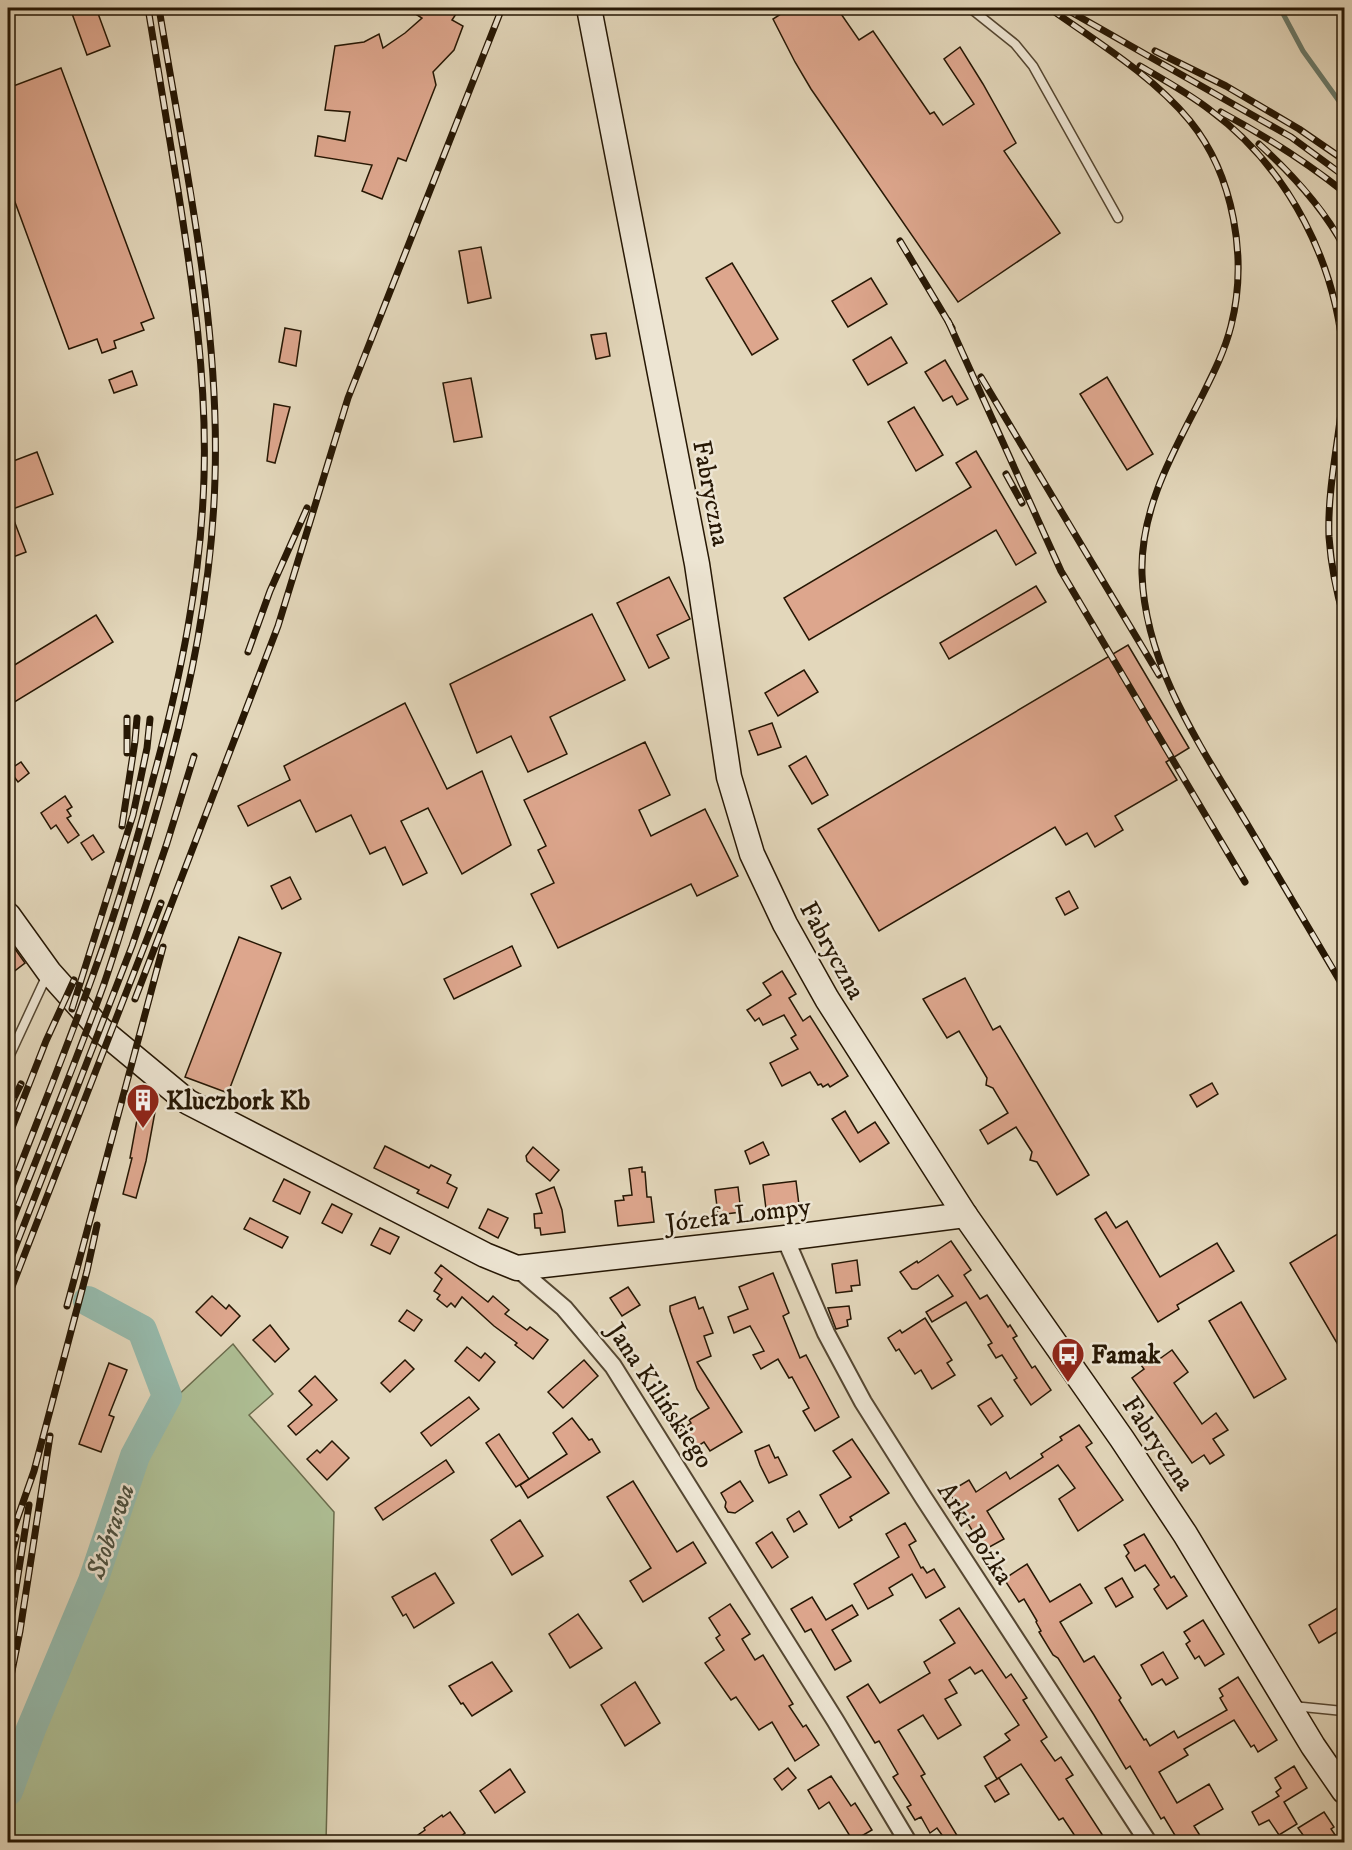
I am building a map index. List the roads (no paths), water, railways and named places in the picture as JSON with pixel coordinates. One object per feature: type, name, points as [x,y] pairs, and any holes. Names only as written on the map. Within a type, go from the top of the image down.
[{"type":"street","name":"Fabryczna","points":[[589,8],[697,564],[729,777],[752,854],[785,924],[826,999],[965,1215],[1179,1524],[1313,1746],[1344,1791]]},
{"type":"street","name":"Jana Kilińskiego","points":[[8,915],[49,972],[81,1008],[113,1040],[189,1102],[485,1255],[517,1268],[564,1308],[613,1366],[835,1720],[908,1842]]},
{"type":"street","name":"Józefa Lompy","points":[[517,1268],[965,1215]]},
{"type":"street","name":"Arki Bożka","points":[[784,1238],[826,1333],[863,1402],[1148,1842]]},
{"type":"lane","points":[[970,8],[1015,44],[1033,66],[1118,218]]},
{"type":"lane","points":[[8,1059],[49,972]]},
{"type":"lane","points":[[1289,1706],[1342,1711],[1344,1714]]},
{"type":"waterway","points":[[1280,8],[1303,51],[1344,108]]},
{"type":"waterway","name":"Stobrawa","points":[[8,1791],[31,1729],[93,1581],[135,1456],[167,1396],[142,1330],[88,1301]]},
{"type":"railway","points":[[8,1197],[83,1004],[131,859],[172,705],[188,630],[199,554],[204,441],[198,333],[184,226],[148,8]]},
{"type":"railway","points":[[8,1232],[93,1015],[134,890],[181,718],[198,639],[209,559],[215,478],[212,360],[198,242],[159,8]]},
{"type":"railway","points":[[135,999],[278,626],[348,398],[502,8]]},
{"type":"railway","points":[[1049,8],[1123,60],[1175,104],[1205,143],[1227,192],[1237,246],[1238,273],[1231,326],[1219,361],[1170,459],[1153,503],[1143,550],[1142,574],[1145,608],[1164,673],[1194,735],[1344,988]]},
{"type":"railway","points":[[1064,8],[1291,137],[1344,176]]},
{"type":"railway","points":[[1155,51],[1226,86],[1299,129],[1344,160]]},
{"type":"railway","points":[[1140,66],[1210,110],[1264,160],[1286,190],[1320,255],[1340,325],[1344,362]]},
{"type":"railway","points":[[1221,112],[1284,149],[1344,192]]},
{"type":"railway","points":[[1259,144],[1306,192],[1336,232],[1344,247]]},
{"type":"railway","points":[[900,241],[952,328]]},
{"type":"railway","points":[[948,321],[1061,571],[1245,882]]},
{"type":"railway","points":[[981,377],[1159,675]]},
{"type":"railway","points":[[1344,382],[1329,518],[1333,568],[1344,618]]},
{"type":"railway","points":[[1006,474],[1022,503]]},
{"type":"railway","points":[[248,652],[270,591],[307,508]]},
{"type":"railway","points":[[127,718],[127,753]]},
{"type":"railway","points":[[122,826],[137,718]]},
{"type":"railway","points":[[72,1009],[133,815],[147,748],[150,719]]},
{"type":"railway","points":[[8,1266],[132,946],[194,756]]},
{"type":"railway","points":[[8,1297],[161,903]]},
{"type":"railway","points":[[67,1306],[163,947]]},
{"type":"railway","points":[[8,1138],[46,1041],[74,980]]},
{"type":"railway","points":[[8,1110],[21,1084]]},
{"type":"railway","points":[[8,1545],[34,1471],[97,1225]]},
{"type":"railway","points":[[8,1691],[20,1631],[50,1436]]},
{"type":"railway","points":[[8,1639],[29,1505]]},
{"type":"railway","points":[[8,1568],[16,1537]]},
{"type":"place","name":"Kluczbork Kb","points":[[143,1129]]},
{"type":"place","name":"Famak","points":[[1068,1383]]}]
